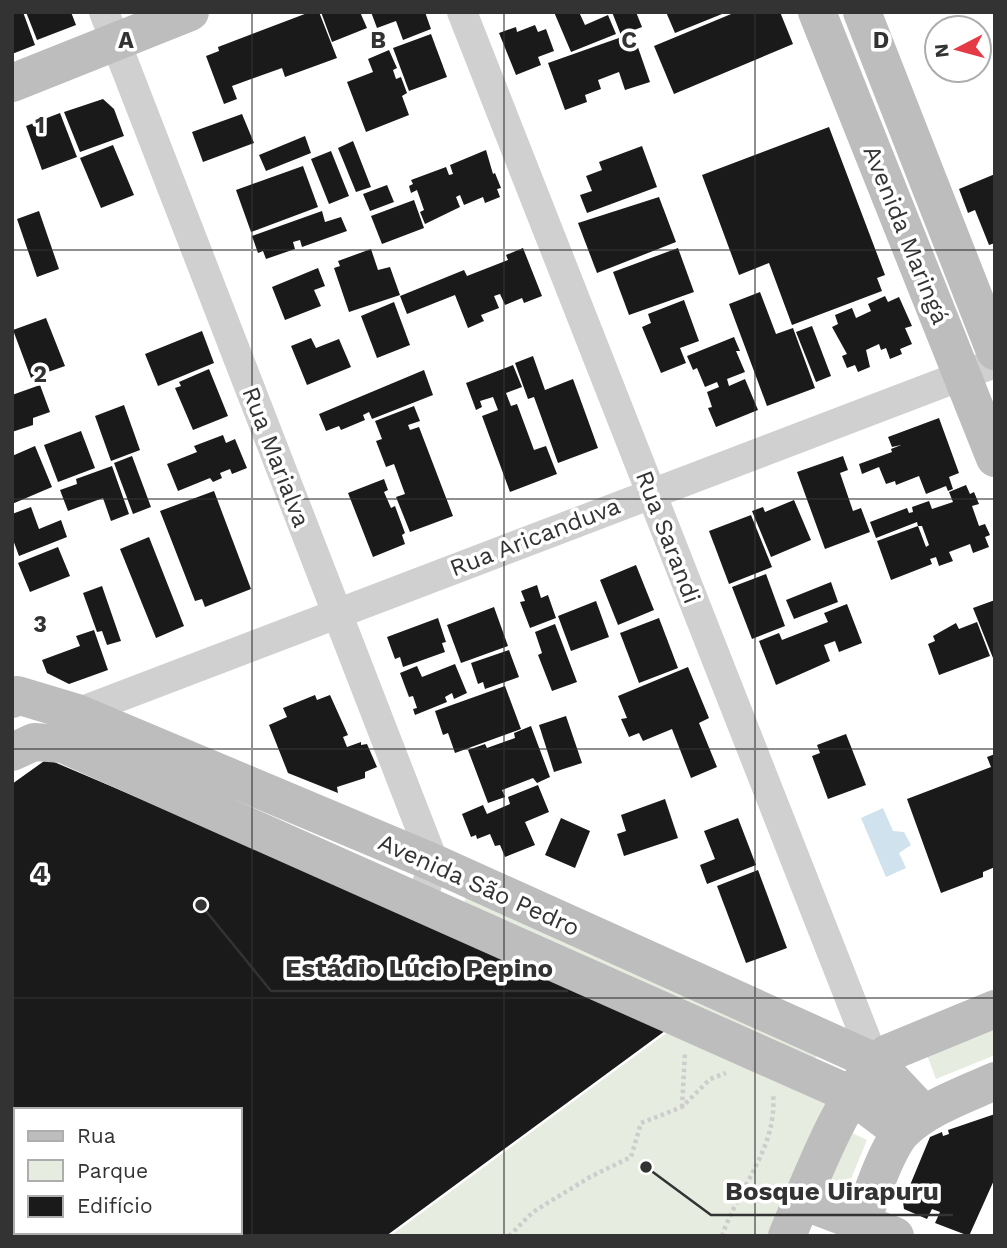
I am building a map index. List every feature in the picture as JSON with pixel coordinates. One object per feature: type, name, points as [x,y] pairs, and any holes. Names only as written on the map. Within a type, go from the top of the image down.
[{"type":"street","points":[[12,83],[110,27],[190,12]]},
{"type":"street","name":"Rua Sarandi","points":[[462,12],[874,1062]]},
{"type":"street","name":"Avenida Maringá","points":[[817,12],[978,369],[995,458]]},
{"type":"street","name":"Avenida Maringá","points":[[862,12],[995,351]]},
{"type":"street","name":"Rua Marialva","points":[[110,27],[433,863]]},
{"type":"street","name":"Rua Aricanduva","points":[[46,738],[337,614],[978,369]]},
{"type":"street","name":"Avenida São Pedro","points":[[14,692],[46,738],[112,748],[433,863],[874,1062],[913,1123]]},
{"type":"street","name":"Avenida São Pedro","points":[[112,748],[421,902],[913,1123]]},
{"type":"street","points":[[421,902],[433,863]]},
{"type":"street","points":[[787,1236],[852,1095],[874,1062],[888,1053],[995,1009]]},
{"type":"street","points":[[803,1201],[871,1231],[913,1123],[995,1081]]},
{"type":"path","points":[[682,1107],[686,1043]]},
{"type":"path","points":[[509,1236],[533,1212],[590,1177],[631,1157],[641,1123],[682,1107],[710,1079],[730,1072]]},
{"type":"path","points":[[722,1236],[769,1140],[775,1111],[773,1092],[766,1084]]},
{"type":"green space","points":[[466,897],[817,1054],[814,1062],[464,903]]},
{"type":"green space","points":[[676,1026],[840,1098],[778,1236],[390,1236]]},
{"type":"green space","points":[[995,1028],[995,1055],[936,1079],[927,1055]]},
{"type":"green space","points":[[848,1131],[867,1140],[841,1203],[822,1195]]},
{"type":"water","points":[[883,808],[893,831],[904,832],[911,845],[899,853],[906,868],[886,877],[861,818]]},
{"type":"building","points":[[12,12],[23,12],[35,45],[12,54]]},
{"type":"building","points":[[26,12],[71,12],[76,25],[37,40]]},
{"type":"building","points":[[310,12],[319,12],[337,58],[285,77],[282,68],[232,86],[237,99],[224,104],[206,56],[219,51],[218,47]]},
{"type":"building","points":[[321,12],[360,12],[367,28],[332,42]]},
{"type":"building","points":[[371,12],[425,12],[431,29],[403,40],[396,21],[377,28]]},
{"type":"building","points":[[554,12],[579,12],[585,25],[608,15],[616,34],[571,52]]},
{"type":"building","points":[[612,12],[636,12],[642,27],[621,35]]},
{"type":"building","points":[[666,12],[727,12],[675,33]]},
{"type":"building","points":[[736,12],[780,12],[793,44],[674,94],[654,46]]},
{"type":"building","points":[[535,25],[538,32],[546,29],[554,51],[538,57],[541,65],[516,75],[499,33],[516,27],[517,32]]},
{"type":"building","points":[[633,33],[650,82],[625,90],[619,72],[598,80],[601,89],[585,95],[587,102],[565,110],[548,63]]},
{"type":"building","points":[[431,34],[447,77],[409,91],[393,48]]},
{"type":"building","points":[[389,50],[397,68],[393,70],[396,79],[401,77],[407,93],[402,96],[409,115],[366,132],[347,82],[373,72],[368,59]]},
{"type":"building","points":[[103,99],[114,109],[124,136],[80,152],[64,112]]},
{"type":"building","points":[[60,113],[77,157],[42,170],[26,126]]},
{"type":"building","points":[[242,114],[254,143],[203,162],[192,132]]},
{"type":"building","points":[[829,127],[885,275],[877,278],[882,291],[792,325],[769,263],[739,275],[702,175]]},
{"type":"building","points":[[305,136],[311,153],[266,171],[259,155]]},
{"type":"building","points":[[353,141],[371,187],[356,192],[338,148]]},
{"type":"building","points":[[113,145],[134,195],[101,208],[80,158]]},
{"type":"building","points":[[642,146],[657,187],[587,213],[580,195],[592,191],[586,176],[602,170],[599,162]]},
{"type":"building","points":[[486,150],[493,174],[495,173],[501,188],[497,189],[500,197],[485,203],[483,197],[464,205],[460,195],[456,197],[460,207],[425,224],[420,212],[424,210],[417,190],[411,193],[411,180],[446,167],[449,175],[453,174],[450,165]]},
{"type":"building","points":[[331,151],[349,196],[329,204],[311,159]]},
{"type":"building","points":[[303,166],[318,207],[251,232],[236,190]]},
{"type":"building","points":[[995,174],[995,243],[989,245],[975,210],[968,213],[959,189]]},
{"type":"building","points":[[387,185],[394,202],[370,211],[363,194]]},
{"type":"building","points":[[659,197],[676,242],[597,273],[578,223]]},
{"type":"building","points":[[414,200],[424,228],[382,244],[371,216]]},
{"type":"building","points":[[39,211],[59,269],[37,277],[17,219]]},
{"type":"building","points":[[322,211],[325,222],[341,217],[347,231],[302,247],[300,240],[293,242],[295,249],[266,259],[263,251],[258,253],[252,236]]},
{"type":"building","points":[[523,248],[542,296],[524,303],[522,298],[505,305],[500,294],[494,296],[499,308],[481,315],[484,321],[468,328],[455,295],[407,314],[400,296],[464,270],[467,276],[508,260],[506,255]]},
{"type":"building","points":[[678,248],[694,292],[629,315],[613,272]]},
{"type":"building","points":[[371,249],[378,270],[390,267],[400,295],[349,312],[334,268],[340,266],[338,261]]},
{"type":"building","points":[[318,268],[325,286],[314,290],[321,306],[285,320],[272,287]]},
{"type":"building","points":[[760,292],[776,334],[793,328],[815,388],[767,406],[729,304]]},
{"type":"building","points":[[885,296],[888,302],[899,297],[912,326],[905,328],[912,344],[900,349],[902,354],[890,359],[886,348],[881,350],[879,344],[866,350],[870,367],[858,372],[855,365],[847,368],[842,356],[847,354],[832,327],[838,324],[835,315],[852,308],[856,318],[871,311],[868,304]]},
{"type":"building","points":[[684,300],[699,341],[680,348],[686,363],[661,373],[642,327],[651,323],[648,314]]},
{"type":"building","points":[[394,302],[410,345],[377,358],[361,316]]},
{"type":"building","points":[[46,318],[65,366],[31,378],[13,330]]},
{"type":"building","points":[[812,326],[831,376],[816,382],[796,332]]},
{"type":"building","points":[[202,331],[214,363],[158,386],[145,354]]},
{"type":"building","points":[[734,337],[740,351],[736,351],[745,372],[727,379],[729,386],[745,379],[758,410],[716,427],[708,408],[712,407],[707,392],[719,387],[717,382],[705,387],[697,368],[693,370],[687,356]]},
{"type":"building","points":[[311,338],[316,348],[339,339],[351,367],[307,385],[291,346]]},
{"type":"building","points":[[533,356],[545,390],[573,379],[598,448],[558,463],[534,397],[528,399],[515,363]]},
{"type":"building","points":[[513,365],[522,387],[506,393],[511,406],[517,404],[534,450],[546,446],[557,474],[510,492],[482,416],[498,410],[493,397],[480,401],[482,407],[476,410],[466,383]]},
{"type":"building","points":[[209,369],[228,416],[193,430],[175,388],[181,386],[179,382]]},
{"type":"building","points":[[424,370],[433,395],[372,419],[369,412],[363,415],[365,420],[341,430],[339,426],[326,431],[319,414]]},
{"type":"building","points":[[40,385],[50,412],[33,418],[33,425],[12,432],[12,395]]},
{"type":"building","points":[[124,405],[140,450],[111,461],[95,416]]},
{"type":"building","points":[[414,406],[420,421],[408,425],[410,430],[419,427],[453,516],[410,532],[396,497],[405,494],[394,464],[386,467],[376,441],[382,439],[375,421]]},
{"type":"building","points":[[939,418],[959,473],[949,477],[953,489],[948,491],[946,486],[926,494],[919,476],[896,485],[895,481],[886,484],[879,467],[862,474],[859,464],[892,452],[891,449],[901,445],[892,447],[888,437]]},
{"type":"building","points":[[81,431],[95,468],[58,482],[44,445]]},
{"type":"building","points":[[223,435],[226,443],[235,439],[247,468],[232,474],[230,469],[220,473],[222,478],[213,482],[210,478],[178,491],[167,464],[197,452],[194,446]]},
{"type":"building","points":[[35,446],[52,487],[12,504],[12,456]]},
{"type":"building","points":[[132,456],[151,507],[133,514],[114,463]]},
{"type":"building","points":[[843,456],[848,470],[840,473],[853,511],[861,508],[870,532],[825,549],[797,472]]},
{"type":"building","points":[[112,466],[129,514],[111,521],[103,498],[68,511],[60,490],[77,484],[76,479]]},
{"type":"building","points":[[384,479],[388,490],[384,492],[391,508],[395,506],[405,533],[402,535],[405,544],[373,557],[348,493]]},
{"type":"building","points":[[966,485],[970,494],[974,492],[979,504],[972,506],[979,526],[985,524],[990,535],[985,537],[989,547],[973,553],[970,544],[949,552],[953,561],[939,566],[936,557],[930,559],[932,564],[891,580],[877,541],[918,526],[917,522],[876,538],[870,522],[907,508],[909,513],[913,512],[912,507],[929,501],[932,509],[953,502],[949,492]],"holes":[[[918,526],[922,526],[929,545],[926,547]]]},
{"type":"building","points":[[214,491],[251,589],[205,607],[202,599],[195,601],[160,511]]},
{"type":"building","points":[[794,500],[811,540],[771,557],[752,511],[763,507],[765,512]]},
{"type":"building","points":[[31,507],[39,529],[61,520],[67,537],[19,556],[12,537],[12,514]]},
{"type":"building","points":[[751,515],[772,567],[729,584],[709,531]]},
{"type":"building","points":[[149,537],[184,626],[156,638],[120,549]]},
{"type":"building","points":[[58,547],[70,576],[30,592],[18,563]]},
{"type":"building","points":[[636,565],[654,610],[618,625],[600,580]]},
{"type":"building","points":[[766,574],[785,626],[752,639],[732,587]]},
{"type":"building","points":[[831,582],[838,602],[794,619],[786,600]]},
{"type":"building","points":[[537,585],[541,598],[548,595],[556,618],[530,628],[520,602],[525,601],[521,591]]},
{"type":"building","points":[[102,586],[121,641],[107,645],[102,631],[97,632],[83,593]]},
{"type":"building","points":[[995,600],[995,663],[973,608]]},
{"type":"building","points":[[596,601],[609,637],[571,651],[558,616]]},
{"type":"building","points":[[847,604],[862,643],[839,652],[835,641],[824,645],[830,661],[776,685],[759,641],[779,633],[782,640],[828,622],[824,613]]},
{"type":"building","points":[[494,607],[508,646],[461,663],[447,625]]},
{"type":"building","points":[[438,618],[446,642],[442,643],[445,652],[403,667],[400,657],[395,659],[387,637]]},
{"type":"building","points":[[659,618],[678,668],[639,683],[620,633]]},
{"type":"building","points":[[977,622],[990,656],[939,675],[928,644],[935,641],[933,636],[956,623],[959,629]]},
{"type":"building","points":[[555,624],[577,682],[552,691],[538,655],[542,653],[535,632]]},
{"type":"building","points":[[94,630],[108,670],[69,684],[47,673],[42,660],[80,646],[76,636]]},
{"type":"building","points":[[509,650],[519,677],[485,689],[483,682],[478,684],[471,663]]},
{"type":"building","points":[[455,664],[467,693],[454,699],[452,693],[445,697],[447,702],[415,715],[413,709],[417,708],[413,696],[409,697],[400,673],[417,666],[422,677]]},
{"type":"building","points":[[688,667],[709,718],[699,723],[717,767],[691,778],[672,729],[643,741],[639,733],[629,737],[621,719],[627,718],[618,696]]},
{"type":"building","points":[[505,686],[521,729],[455,753],[448,733],[443,735],[435,711]]},
{"type":"building","points":[[315,695],[317,700],[330,695],[348,735],[343,737],[347,747],[361,742],[361,745],[367,744],[377,767],[365,772],[365,778],[337,787],[338,793],[288,773],[269,725],[287,717],[283,708]]},
{"type":"building","points":[[566,716],[582,763],[554,772],[539,725]]},
{"type":"building","points":[[531,726],[550,777],[537,783],[533,778],[502,790],[505,797],[488,803],[468,750],[485,744],[487,748],[515,738],[514,733]]},
{"type":"building","points":[[846,734],[866,785],[828,799],[812,756],[820,753],[817,745]]},
{"type":"building","points":[[995,754],[995,867],[983,872],[983,877],[941,893],[907,799],[991,767],[987,757]]},
{"type":"building","points":[[47,759],[673,1025],[386,1236],[12,1236],[12,784]]},
{"type":"building","points":[[538,785],[549,812],[525,822],[535,845],[505,857],[500,845],[495,846],[490,834],[477,839],[476,835],[471,837],[462,814],[483,805],[487,814],[510,804],[508,797]]},
{"type":"building","points":[[665,799],[678,838],[624,856],[617,834],[626,831],[621,815]]},
{"type":"building","points":[[561,818],[590,831],[575,868],[545,855]]},
{"type":"building","points":[[738,818],[756,865],[707,884],[700,865],[715,859],[704,831]]},
{"type":"building","points":[[758,870],[787,948],[746,963],[717,886]]},
{"type":"building","points":[[995,1114],[995,1178],[969,1236],[935,1223],[940,1212],[932,1209],[927,1219],[904,1209],[903,1202],[930,1137],[942,1132],[943,1136],[949,1134],[948,1130]]},
{"type":"place","name":"Estádio Lúcio Pepino","points":[[201,905]]},
{"type":"place","name":"Bosque Uirapuru","points":[[646,1167]]}]
